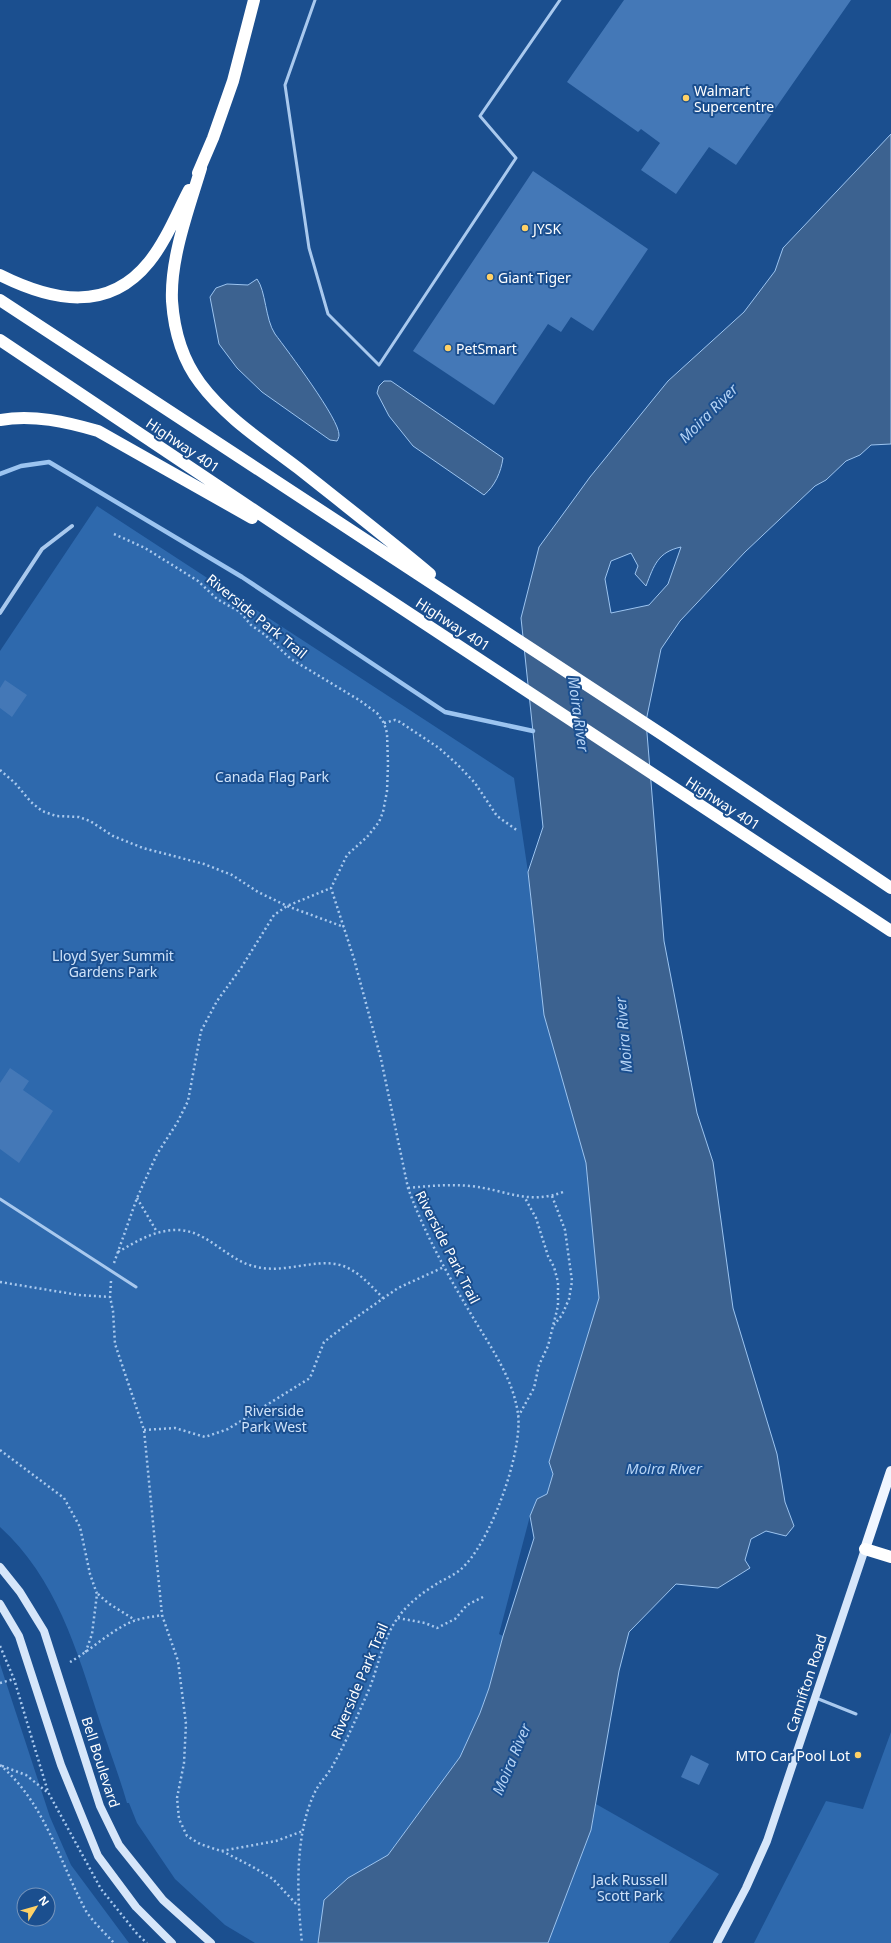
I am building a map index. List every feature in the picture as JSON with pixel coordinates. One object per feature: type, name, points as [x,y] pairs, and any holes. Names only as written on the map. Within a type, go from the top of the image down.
[{"type":"highway","points":[[254,0],[233,82],[201,168],[182,232],[175,268],[172,299],[179,342],[191,369],[214,399],[231,417],[369,524],[476,612]]},
{"type":"highway","points":[[0,275],[41,293],[68,298],[95,296],[119,288],[139,273],[153,256],[201,168]]},
{"type":"highway","name":"Highway 401","points":[[0,300],[663,735],[891,888]]},
{"type":"highway","name":"Highway 401","points":[[0,340],[342,570],[891,931]]},
{"type":"highway","points":[[0,420],[25,418],[50,420],[72,423],[98,431],[342,570]]},
{"type":"highway","points":[[865,1549],[891,1557]]},
{"type":"main road","name":"Cannifton Road","points":[[717,1943],[746,1888],[767,1841],[891,1471]]},
{"type":"main road","name":"Bell Boulevard","points":[[0,1567],[20,1592],[44,1631],[100,1806],[119,1845],[163,1900],[211,1943]]},
{"type":"main road","points":[[0,1604],[19,1636],[61,1765],[98,1856],[136,1907],[172,1943]]},
{"type":"street","points":[[0,613],[42,549],[72,526]]},
{"type":"lane","points":[[315,0],[285,85],[309,248],[328,314],[379,365],[516,158],[480,116],[560,0]]},
{"type":"lane","points":[[0,1199],[136,1288]]},
{"type":"lane","points":[[816,1698],[856,1714]]},
{"type":"path","name":"Riverside Park Trail","points":[[114,534],[146,548],[198,581],[217,599],[240,612],[251,625],[265,635],[291,659],[359,700],[377,713],[384,723]]},
{"type":"path","points":[[298,1907],[273,1879],[254,1866],[222,1851],[200,1844],[187,1836],[179,1819],[177,1798],[184,1763],[186,1724],[178,1661],[162,1615],[144,1430],[115,1344],[113,1312],[110,1297],[112,1271],[137,1198],[157,1154],[177,1123],[188,1101],[201,1032],[217,1001],[241,968],[274,915],[287,906],[331,888],[347,855],[371,832],[379,822],[383,812],[387,791],[387,733],[384,723],[395,720],[400,722],[439,748],[475,783],[497,816],[518,831]]},
{"type":"path","points":[[0,770],[16,783],[31,802],[42,811],[56,816],[79,817],[90,821],[113,836],[143,848],[204,864],[232,875],[258,892],[287,906],[344,927]]},
{"type":"path","name":"Riverside Park Trail","points":[[302,1943],[297,1888],[303,1831],[306,1815],[315,1791],[331,1769],[344,1743],[369,1690],[389,1632],[398,1618],[418,1597],[459,1570],[470,1559],[485,1536],[505,1488],[515,1454],[518,1417],[511,1387],[444,1267],[408,1188],[381,1058],[344,927],[331,888]]},
{"type":"path","points":[[408,1188],[440,1185],[469,1186],[498,1190],[525,1198],[538,1199],[566,1191]]},
{"type":"path","points":[[552,1196],[565,1230],[572,1281],[569,1299],[562,1315],[553,1326]]},
{"type":"path","points":[[137,1198],[157,1232]]},
{"type":"path","points":[[518,1417],[534,1388],[539,1365],[548,1346],[558,1306],[558,1282],[536,1218],[525,1198]]},
{"type":"path","points":[[118,1252],[157,1232],[179,1230],[200,1235],[252,1266],[275,1270],[316,1264],[340,1265],[365,1279],[383,1298]]},
{"type":"path","points":[[144,1430],[175,1428],[205,1437],[228,1429],[310,1378],[324,1342],[398,1288],[444,1267]]},
{"type":"path","points":[[0,1282],[79,1295],[110,1297]]},
{"type":"path","points":[[0,1450],[64,1498],[80,1527],[90,1574],[97,1594],[92,1634],[84,1654]]},
{"type":"path","points":[[97,1594],[108,1603],[135,1620]]},
{"type":"path","points":[[398,1618],[425,1623],[437,1628],[455,1619],[467,1605],[483,1597]]},
{"type":"path","points":[[70,1662],[84,1654],[106,1637],[135,1620],[162,1615]]},
{"type":"path","points":[[0,1683],[14,1679]]},
{"type":"path","points":[[0,1765],[26,1775],[48,1792]]},
{"type":"path","points":[[0,1765],[22,1787],[38,1810],[87,1912],[114,1943]]},
{"type":"path","points":[[222,1851],[276,1841],[303,1831]]},
{"type":"green space","name":"Riverside Park West","points":[[97,506],[514,778],[528,872],[539,978],[586,1163],[599,1298],[549,1462],[553,1474],[547,1494],[537,1499],[530,1516],[499,1634],[503,1636],[489,1688],[480,1713],[460,1757],[388,1855],[319,1943],[255,1943],[225,1925],[175,1879],[137,1823],[129,1803],[127,1803],[73,1641],[62,1616],[36,1569],[19,1547],[0,1527],[0,651]]},
{"type":"green space","points":[[0,1664],[50,1817],[71,1865],[129,1943],[0,1943]]},
{"type":"green space","points":[[891,1732],[891,1943],[754,1943],[826,1801],[863,1809]]},
{"type":"green space","name":"Jack Russell Scott Park","points":[[596,1804],[719,1874],[669,1943],[548,1943],[591,1830]]},
{"type":"water","name":"Moira River","points":[[891,134],[891,444],[871,445],[860,455],[846,461],[826,480],[815,486],[745,552],[680,621],[661,649],[646,721],[664,941],[697,1113],[713,1162],[733,1308],[777,1454],[785,1502],[794,1526],[786,1536],[766,1531],[751,1539],[745,1560],[750,1568],[718,1588],[676,1584],[629,1632],[619,1671],[591,1830],[548,1943],[318,1943],[324,1900],[348,1878],[388,1855],[460,1757],[480,1713],[489,1688],[503,1636],[534,1538],[530,1516],[537,1499],[547,1494],[553,1474],[549,1462],[599,1298],[586,1163],[544,1015],[528,872],[543,827],[521,618],[539,547],[590,477],[668,381],[744,312],[775,271],[783,248]],"holes":[[[681,547],[668,584],[649,605],[611,613],[605,579],[611,561],[631,553],[638,566],[635,574],[646,586],[658,560],[667,552]]]},
{"type":"water","points":[[257,279],[260,284],[272,328],[331,415],[339,435],[337,441],[330,440],[262,392],[237,368],[219,344],[210,297],[216,288],[227,284],[248,285]]},
{"type":"water","points":[[384,381],[391,381],[503,458],[497,478],[484,495],[413,446],[389,416],[377,393],[379,386]]},
{"type":"building","name":"Walmart Supercentre","points":[[624,0],[851,0],[736,165],[709,147],[676,194],[641,170],[660,143],[641,129],[638,132],[567,82]]},
{"type":"building","points":[[533,171],[648,249],[593,331],[571,317],[561,332],[548,324],[494,405],[413,351]]},
{"type":"building","points":[[5,680],[27,695],[12,717],[0,708],[0,688]]},
{"type":"building","points":[[10,1068],[29,1081],[23,1090],[53,1111],[19,1163],[0,1149],[0,1083]]},
{"type":"building","points":[[691,1755],[709,1764],[699,1785],[681,1777]]},
{"type":"waterway","points":[[0,474],[21,466],[49,462],[242,577],[445,712],[533,731]]},
{"type":"place","name":"Walmart Supercentre","points":[[686,98]]},
{"type":"place","name":"JYSK","points":[[525,228]]},
{"type":"place","name":"Giant Tiger","points":[[490,277]]},
{"type":"place","name":"PetSmart","points":[[448,348]]},
{"type":"place","name":"MTO Car Pool Lot","points":[[858,1755]]},
{"type":"park label","name":"Canada Flag Park","points":[[272,776]]},
{"type":"park label","name":"Lloyd Syer Summit Gardens Park","points":[[113,964]]}]
